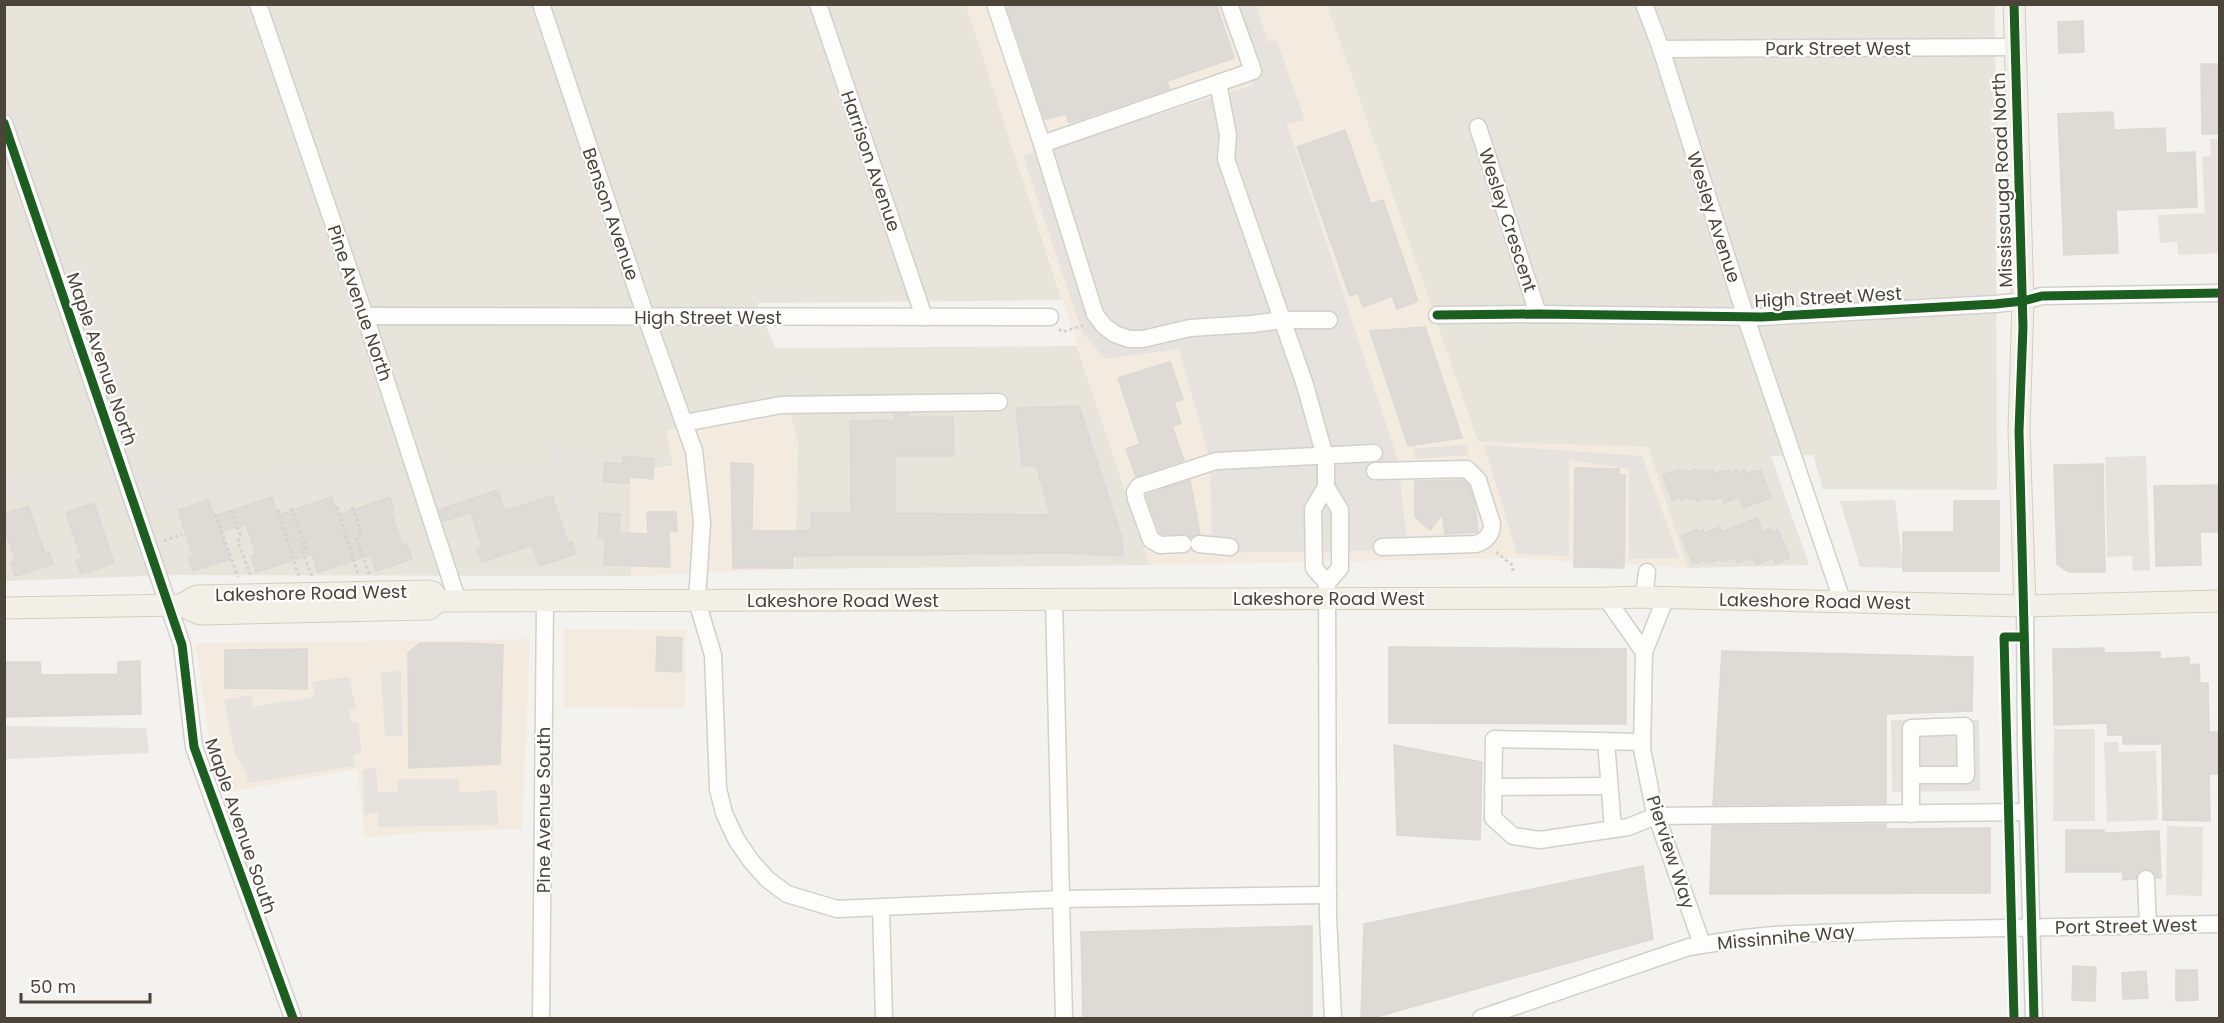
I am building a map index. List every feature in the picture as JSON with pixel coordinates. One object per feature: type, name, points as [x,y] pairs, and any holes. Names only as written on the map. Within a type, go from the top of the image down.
[{"type":"main road","name":"Mississauga Road North","points":[[2014,4],[2023,301],[2019,431],[2025,606]]},
{"type":"main road","name":"Lakeshore Road West","points":[[4,608],[174,605],[200,614],[324,613],[429,609],[448,602],[1054,599],[1327,590],[1606,598],[1842,600],[2025,606],[2220,601]]},
{"type":"main road","name":"Lakeshore Road West","points":[[174,605],[197,596],[428,591],[448,602]]},
{"type":"street","name":"Pine Avenue North","points":[[258,4],[365,316],[448,602]]},
{"type":"street","name":"Benson Avenue","points":[[541,4],[646,317],[694,451],[702,522],[697,601]]},
{"type":"street","name":"Harrison Avenue","points":[[818,4],[924,317]]},
{"type":"street","points":[[995,4],[1095,314],[1100,321],[1115,334],[1129,339],[1143,339],[1190,328],[1282,320],[1329,320]]},
{"type":"street","points":[[1042,144],[1253,72],[1229,4]]},
{"type":"street","name":"Wesley Avenue","points":[[1644,4],[1661,50],[1746,318],[1842,600]]},
{"type":"street","name":"Park Street West","points":[[1661,50],[2015,47]]},
{"type":"street","points":[[1218,83],[1228,135],[1226,159],[1305,386],[1324,455],[1326,487],[1340,510],[1341,568],[1327,590]]},
{"type":"street","name":"Maple Avenue North","points":[[4,123],[174,605]]},
{"type":"street","name":"Wesley Crescent","points":[[1478,127],[1538,314]]},
{"type":"street","name":"High Street West","points":[[1437,315],[1538,314],[1746,318],[2023,301],[2042,296],[2220,293]]},
{"type":"street","name":"High Street West","points":[[365,316],[1050,317]]},
{"type":"street","points":[[684,423],[780,405],[999,402]]},
{"type":"street","points":[[1230,547],[1191,544],[1160,545],[1151,540],[1136,499],[1136,489],[1143,484],[1205,463],[1230,459],[1374,453]]},
{"type":"street","points":[[1375,471],[1461,468],[1472,472],[1478,480],[1492,524],[1490,534],[1484,541],[1476,544],[1382,547]]},
{"type":"street","points":[[1326,487],[1313,509],[1314,568],[1327,590],[1328,895],[1333,1018]]},
{"type":"street","points":[[1644,597],[1647,572]]},
{"type":"street","name":"Pierview Way","points":[[1666,597],[1644,651],[1642,742],[1656,816],[1702,944]]},
{"type":"street","points":[[1606,598],[1644,651]]},
{"type":"street","points":[[1054,599],[1064,1018]]},
{"type":"street","points":[[697,601],[713,655],[718,789],[724,813],[736,839],[751,861],[767,879],[787,894],[837,909],[1061,899],[1328,895]]},
{"type":"street","name":"Pine Avenue South","points":[[541,1018],[544,602]]},
{"type":"street","name":"Maple Avenue South","points":[[174,605],[182,645],[194,747],[293,1018]]},
{"type":"street","points":[[2025,606],[2034,1018]]},
{"type":"street","points":[[1642,742],[1494,740],[1493,818],[1513,836],[1540,840],[1628,827],[1656,816],[2028,812]]},
{"type":"street","points":[[1606,741],[1613,829]]},
{"type":"street","points":[[1911,775],[1911,814]]},
{"type":"street","points":[[1493,787],[1609,786]]},
{"type":"street","points":[[2146,879],[2148,926]]},
{"type":"street","points":[[881,907],[884,1018]]},
{"type":"street","name":"Port Street West","points":[[2032,927],[2220,924]]},
{"type":"street","name":"Missinnihe Way","points":[[1481,1018],[1702,944],[1774,935],[2032,927]]},
{"type":"path","points":[[1050,317],[1062,332],[1100,321]]},
{"type":"path","points":[[337,507],[370,592]]},
{"type":"path","points":[[352,507],[362,534],[356,537],[370,592]]},
{"type":"path","points":[[291,508],[306,548],[302,550],[311,593]]},
{"type":"path","points":[[231,510],[240,534],[238,542],[252,594]]},
{"type":"path","points":[[278,510],[311,593]]},
{"type":"path","points":[[215,514],[252,594]]},
{"type":"path","points":[[1484,541],[1512,565],[1513,571]]},
{"type":"shaded area","points":[[4,5],[966,5],[1062,300],[757,303],[775,348],[1077,346],[1150,565],[795,569],[798,444],[630,473],[631,576],[179,575],[5,581]]},
{"type":"shaded area","points":[[966,5],[1327,5],[1478,442],[1648,447],[1688,568],[1513,558],[1150,565]]},
{"type":"shaded area","points":[[1227,5],[1256,5],[1268,42],[1276,39],[1305,120],[1287,124],[1398,460],[1408,550],[1212,553],[1210,460],[1179,349],[1105,359],[1082,332],[1023,156],[1253,85]]},
{"type":"shaded area","points":[[1327,5],[1995,5],[1997,490],[1823,489],[1813,455],[1771,456],[1809,565],[1688,568],[1648,447],[1478,442]]},
{"type":"shaded area","points":[[2210,139],[2219,139],[2219,253],[2178,255],[2177,242],[2160,243],[2158,215],[2205,213],[2202,157],[2211,156]]},
{"type":"shaded area","points":[[790,409],[798,444],[795,569],[631,576],[630,473],[673,467],[666,430]]},
{"type":"shaded area","points":[[1467,444],[1468,455],[1415,459],[1414,449]]},
{"type":"shaded area","points":[[1484,445],[1642,456],[1679,558],[1629,559],[1629,469],[1569,460],[1569,556],[1517,554]]},
{"type":"shaded area","points":[[553,451],[590,454],[587,554]]},
{"type":"shaded area","points":[[2146,456],[2150,570],[2133,571],[2132,556],[2107,557],[2105,457]]},
{"type":"shaded area","points":[[429,470],[557,471],[563,492],[508,509],[500,486],[440,505]]},
{"type":"shaded area","points":[[387,471],[395,493],[342,506],[337,490],[281,507],[276,491],[215,508],[211,492],[153,515],[139,475]]},
{"type":"shaded area","points":[[5,473],[97,476],[101,489],[60,501],[56,489],[5,504]]},
{"type":"shaded area","points":[[1895,500],[1903,568],[1860,567],[1840,501]]},
{"type":"shaded area","points":[[564,629],[686,630],[685,708],[564,707]]},
{"type":"shaded area","points":[[530,639],[522,829],[413,833],[365,838],[357,769],[229,792],[213,762],[195,643]]},
{"type":"shaded area","points":[[401,671],[402,736],[385,736],[381,672]]},
{"type":"shaded area","points":[[349,677],[356,709],[349,710],[351,722],[358,722],[362,753],[353,755],[355,766],[248,783],[246,772],[235,754],[224,700],[252,695],[253,707],[315,697],[312,682]]},
{"type":"shaded area","points":[[1891,720],[1979,720],[1980,791],[1892,792]]},
{"type":"shaded area","points":[[5,726],[146,728],[149,753],[5,759]]},
{"type":"shaded area","points":[[2054,729],[2095,729],[2095,821],[2053,821]]},
{"type":"shaded area","points":[[2104,742],[2118,742],[2119,752],[2156,751],[2158,820],[2107,822]]},
{"type":"shaded area","points":[[376,767],[378,792],[398,792],[398,779],[459,779],[459,793],[497,790],[498,825],[378,827],[378,812],[364,815],[363,770]]},
{"type":"shaded area","points":[[2167,826],[2203,827],[2202,896],[2166,895]]},
{"type":"building","points":[[1006,4],[1216,4],[1234,58],[1167,81],[1169,89],[1069,123],[1066,114],[1045,119]]},
{"type":"building","points":[[2083,21],[2084,52],[2059,53],[2058,22]]},
{"type":"building","points":[[2201,64],[2220,64],[2220,134],[2202,134]]},
{"type":"building","points":[[2113,112],[2114,130],[2165,128],[2166,153],[2195,152],[2197,207],[2116,210],[2118,253],[2064,255],[2058,114]]},
{"type":"building","points":[[1345,130],[1371,204],[1383,200],[1418,301],[1397,309],[1392,296],[1363,307],[1358,293],[1350,296],[1297,147]]},
{"type":"building","points":[[1425,327],[1462,438],[1408,446],[1370,331]]},
{"type":"building","points":[[1170,362],[1183,399],[1174,402],[1181,423],[1172,426],[1184,460],[1136,476],[1126,449],[1140,444],[1118,378]]},
{"type":"building","points":[[1079,406],[1122,538],[1123,556],[1065,553],[793,556],[793,568],[733,568],[731,463],[753,464],[752,531],[811,531],[811,513],[851,513],[850,421],[895,420],[894,414],[909,414],[909,417],[953,417],[954,456],[895,456],[895,513],[1050,515],[1037,467],[1022,465],[1016,408]]},
{"type":"building","points":[[623,456],[654,459],[653,479],[630,477],[629,483],[603,482],[605,462],[622,464]]},
{"type":"building","points":[[2103,464],[2105,572],[2069,572],[2057,564],[2054,465]]},
{"type":"building","points":[[1575,468],[1619,469],[1619,475],[1625,475],[1624,568],[1574,567]]},
{"type":"building","points":[[1696,469],[1697,472],[1704,470],[1705,473],[1713,470],[1714,473],[1729,470],[1730,473],[1737,470],[1739,473],[1745,470],[1746,473],[1761,470],[1771,498],[1743,508],[1739,497],[1724,503],[1722,497],[1697,501],[1696,498],[1689,500],[1688,497],[1681,500],[1680,497],[1672,500],[1663,475],[1680,470],[1688,472]]},
{"type":"building","points":[[1190,480],[1200,534],[1191,537],[1183,534],[1160,533],[1146,495]]},
{"type":"building","points":[[1463,480],[1469,486],[1475,504],[1478,532],[1445,534],[1442,514],[1430,530],[1415,517],[1415,481]]},
{"type":"building","points":[[2220,485],[2220,532],[2200,532],[2201,565],[2156,566],[2154,486]]},
{"type":"building","points":[[498,490],[505,511],[552,496],[568,543],[572,541],[576,554],[539,566],[532,545],[482,562],[477,549],[482,547],[471,513],[443,521],[439,510]]},
{"type":"building","points":[[272,497],[278,515],[332,497],[338,515],[390,497],[394,510],[391,511],[402,545],[407,544],[412,559],[376,571],[371,555],[318,572],[312,554],[256,572],[251,556],[256,554],[246,524],[221,532],[230,559],[193,571],[188,558],[193,556],[178,510],[209,500],[214,516]]},
{"type":"building","points":[[1954,501],[1999,501],[1999,571],[1903,571],[1903,532],[1954,532]]},
{"type":"building","points":[[94,503],[114,563],[81,574],[76,560],[82,559],[66,513]]},
{"type":"building","points":[[28,506],[45,553],[49,551],[53,564],[15,576],[11,563],[16,561],[4,527],[4,514]]},
{"type":"building","points":[[647,512],[676,512],[677,531],[669,531],[670,567],[604,565],[605,539],[598,538],[599,513],[620,514],[619,533],[648,534]]},
{"type":"building","points":[[1757,518],[1763,532],[1770,529],[1772,532],[1778,530],[1790,558],[1775,564],[1773,558],[1756,565],[1753,557],[1737,563],[1735,557],[1722,562],[1720,559],[1706,564],[1705,560],[1693,564],[1681,536],[1697,529],[1698,532],[1703,530],[1704,533],[1720,527],[1721,532]]},
{"type":"building","points":[[657,637],[682,638],[681,672],[656,671]]},
{"type":"building","points":[[420,643],[503,645],[500,764],[409,768],[408,653]]},
{"type":"building","points":[[1389,647],[1626,649],[1626,724],[1389,723]]},
{"type":"building","points":[[2104,648],[2104,653],[2160,652],[2160,659],[2189,657],[2189,665],[2199,664],[2200,683],[2208,683],[2209,732],[2220,732],[2220,774],[2209,774],[2210,821],[2163,820],[2162,744],[2123,744],[2123,735],[2108,735],[2107,723],[2054,725],[2053,649]]},
{"type":"building","points":[[307,649],[307,689],[225,688],[225,650]]},
{"type":"building","points":[[1722,651],[1973,657],[1972,711],[1886,714],[1886,803],[1713,805]]},
{"type":"building","points":[[140,661],[141,714],[4,717],[4,662],[40,662],[41,675],[118,674],[118,662]]},
{"type":"building","points":[[1394,745],[1482,762],[1480,840],[1397,835]]},
{"type":"building","points":[[1886,824],[1886,829],[1990,828],[1990,893],[1710,894],[1712,826]]},
{"type":"building","points":[[2066,830],[2104,830],[2104,833],[2159,831],[2161,878],[2156,878],[2154,873],[2146,869],[2140,871],[2136,879],[2123,880],[2123,872],[2066,872]]},
{"type":"building","points":[[1643,866],[1653,939],[1373,1018],[1361,1018],[1364,924]]},
{"type":"building","points":[[1312,926],[1312,1018],[1083,1018],[1081,932]]},
{"type":"building","points":[[2073,966],[2096,967],[2095,1001],[2072,1000]]},
{"type":"building","points":[[2176,970],[2197,970],[2198,1000],[2176,1001]]},
{"type":"building","points":[[2146,971],[2148,998],[2123,999],[2122,973]]},
{"type":"cycle path","points":[[2014,4],[2023,327],[2019,431],[2034,1018]]},
{"type":"cycle path","points":[[4,123],[182,645],[194,747],[293,1018]]},
{"type":"cycle path","points":[[1437,315],[1762,317],[1995,304],[2042,296],[2220,293]]},
{"type":"cycle path","points":[[2014,1018],[2004,637],[2024,637]]}]
